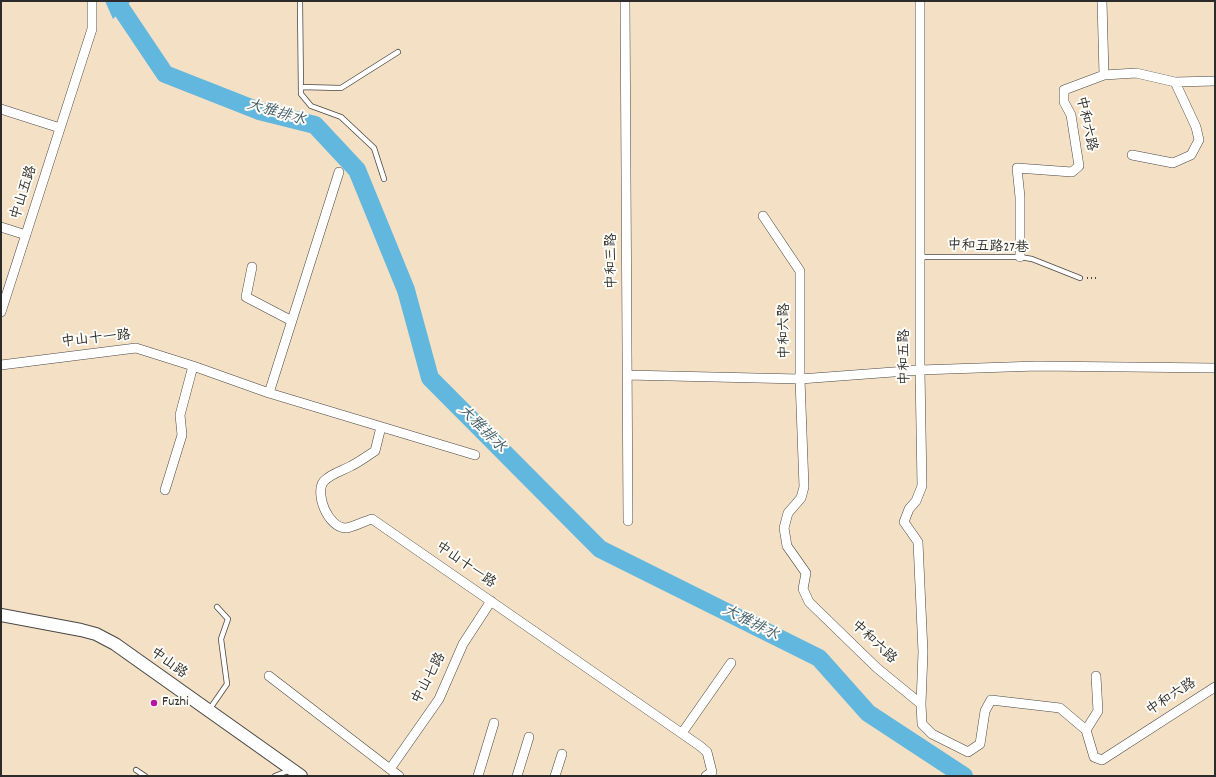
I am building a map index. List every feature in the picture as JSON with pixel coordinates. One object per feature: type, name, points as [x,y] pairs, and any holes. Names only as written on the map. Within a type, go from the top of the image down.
[{"type":"main road","name":"中山路","points":[[1,615],[81,630],[96,634],[115,644],[296,773]]},
{"type":"street","name":"中山五路","points":[[1,312],[92,29],[92,1]]},
{"type":"street","name":"中和三路","points":[[625,1],[628,521]]},
{"type":"street","name":"中和五路","points":[[920,1],[920,384],[922,486],[916,501],[909,509],[904,522],[918,542],[923,652],[921,704]]},
{"type":"street","points":[[1102,1],[1104,75]]},
{"type":"street","name":"中和六路","points":[[1020,257],[1020,196],[1017,168],[1072,172],[1079,166],[1071,115],[1064,102],[1064,90],[1104,75],[1136,73],[1175,82],[1215,81]]},
{"type":"street","points":[[1132,155],[1173,163],[1191,155],[1199,140],[1196,127],[1175,82]]},
{"type":"street","points":[[1,109],[60,128]]},
{"type":"street","points":[[269,393],[339,172]]},
{"type":"street","name":"中和六路","points":[[763,216],[800,272],[800,379],[804,487],[801,498],[788,513],[784,528],[787,546],[806,572],[803,589],[809,602],[877,668],[921,704]]},
{"type":"street","points":[[1,227],[26,235]]},
{"type":"street","points":[[252,267],[246,297],[292,321]]},
{"type":"street","name":"中山十一路","points":[[1,365],[136,348],[193,366],[269,393],[475,455]]},
{"type":"street","points":[[166,490],[182,435],[180,415],[193,366]]},
{"type":"street","points":[[628,374],[800,379],[920,370],[1037,366],[1215,368]]},
{"type":"street","name":"中山十一路","points":[[381,427],[375,451],[352,466],[335,473],[323,482],[320,492],[324,507],[331,522],[346,528],[372,519],[682,733],[707,752],[712,772],[706,776]]},
{"type":"street","name":"中山七路","points":[[390,769],[439,699],[464,644],[491,601]]},
{"type":"street","points":[[682,733],[730,663]]},
{"type":"street","points":[[268,676],[399,776]]},
{"type":"street","points":[[921,704],[922,724],[932,734],[968,752],[980,744],[985,710],[991,700],[1060,708],[1086,730],[1098,711],[1096,676]]},
{"type":"street","name":"中和六路","points":[[1086,730],[1094,757],[1102,760],[1215,687]]},
{"type":"street","points":[[478,776],[494,722]]},
{"type":"street","points":[[517,776],[529,737]]},
{"type":"street","points":[[555,776],[562,754]]},
{"type":"lane","points":[[300,1],[301,94],[311,106],[341,117],[374,148],[384,179]]},
{"type":"lane","points":[[300,87],[341,88],[398,52]]},
{"type":"lane","name":"中和五路27巷","points":[[921,257],[1020,257],[1032,259],[1080,278]]},
{"type":"lane","points":[[208,711],[227,684],[221,639],[228,619],[217,607]]},
{"type":"lane","points":[[136,770],[145,776]]},
{"type":"lane","points":[[275,776],[296,773]]},
{"type":"path","points":[[1080,278],[1098,278]]},
{"type":"water","points":[[105,1],[131,1],[113,19]]},
{"type":"waterway","name":"大雅排水","points":[[116,1],[165,74],[259,111],[315,125],[357,170],[406,290],[430,378],[600,549],[819,658],[868,713],[964,776]]},
{"type":"place","name":"Fuzhi","points":[[154,703]]}]
